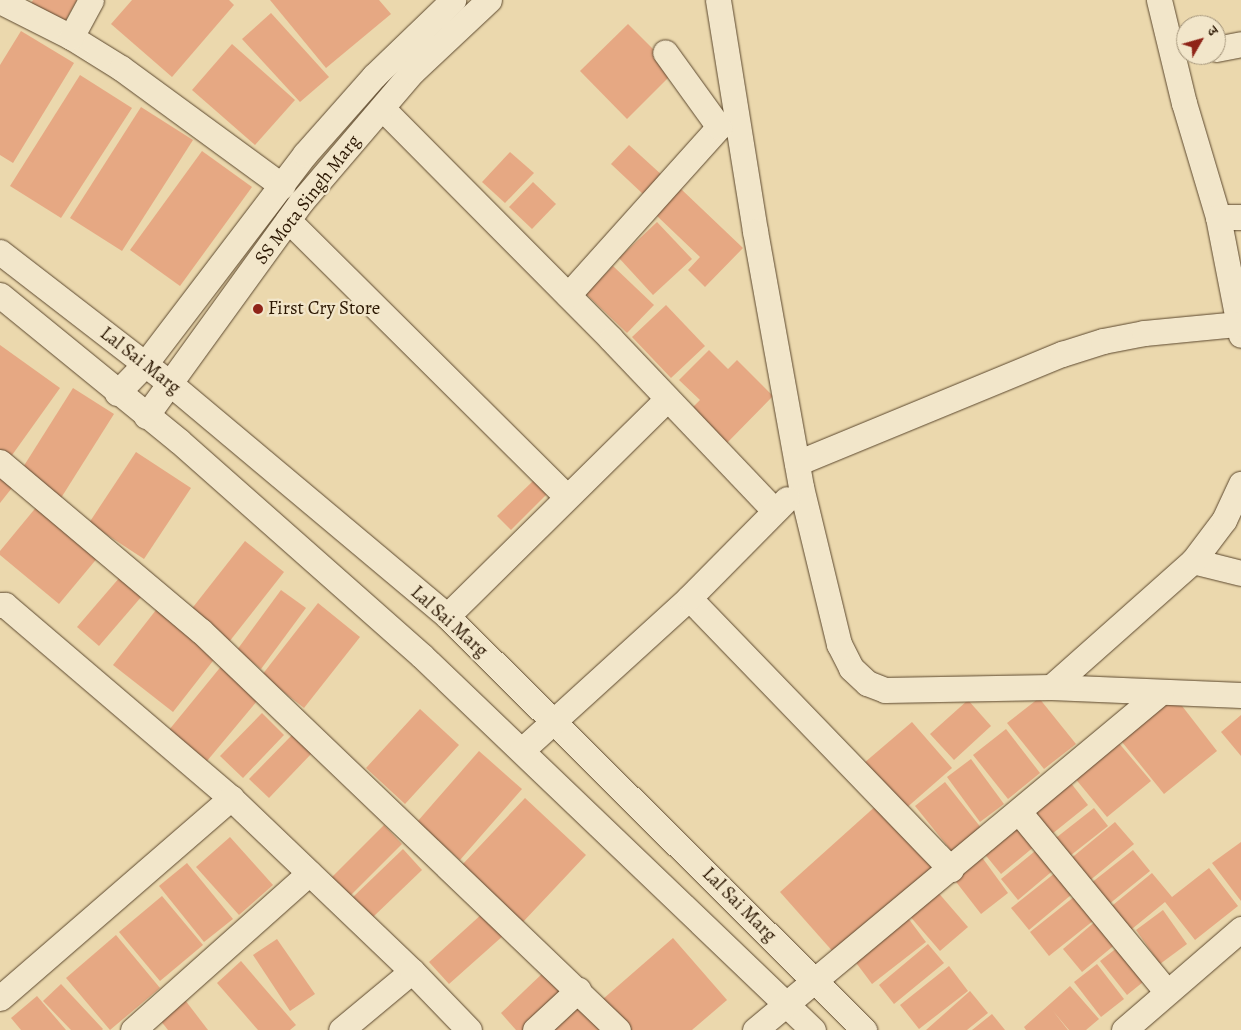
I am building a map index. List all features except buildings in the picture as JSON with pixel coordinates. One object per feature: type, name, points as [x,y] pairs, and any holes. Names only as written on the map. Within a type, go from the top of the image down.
[{"type":"street","points":[[71,37],[91,0]]},
{"type":"street","name":"SS Mota Singh Marg","points":[[117,394],[145,364],[305,154],[374,76],[453,0]]},
{"type":"street","name":"SS Mota Singh Marg","points":[[146,416],[172,385],[288,220],[413,71],[489,0]]},
{"type":"street","points":[[718,0],[729,123],[755,231],[801,488],[838,644],[851,668],[867,683],[885,690],[1051,687],[1241,695]]},
{"type":"street","points":[[1159,0],[1176,45]]},
{"type":"street","points":[[0,1],[71,37],[121,68],[282,186]]},
{"type":"street","points":[[1226,47],[1241,44]]},
{"type":"street","points":[[666,52],[729,123]]},
{"type":"street","points":[[797,463],[1062,354],[1103,341],[1144,332],[1239,330],[1230,217],[1183,65]]},
{"type":"street","points":[[382,108],[568,295],[774,510]]},
{"type":"street","points":[[568,295],[729,123]]},
{"type":"street","points":[[288,220],[566,496]]},
{"type":"street","name":"Lal Sai Marg","points":[[0,252],[172,385],[447,616],[864,1030]]},
{"type":"street","name":"Lal Sai Marg","points":[[0,295],[117,394],[179,441],[414,649],[522,750],[813,1030]]},
{"type":"street","points":[[447,616],[566,496],[667,399]]},
{"type":"street","points":[[0,462],[201,631],[612,1024]]},
{"type":"street","points":[[1051,687],[1193,561],[1224,520],[1241,484]]},
{"type":"street","points":[[522,750],[690,598],[774,510],[801,488]]},
{"type":"street","points":[[1193,561],[1241,574]]},
{"type":"street","points":[[690,598],[951,869]]},
{"type":"street","points":[[2,603],[231,798],[412,971],[469,1030]]},
{"type":"street","points":[[755,1030],[816,982],[1161,692]]},
{"type":"street","points":[[0,998],[231,798]]},
{"type":"street","points":[[1019,812],[1167,992]]},
{"type":"street","points":[[132,1030],[310,873]]},
{"type":"street","points":[[1124,1030],[1241,929]]},
{"type":"street","points":[[342,1030],[412,971]]},
{"type":"street","points":[[535,1030],[578,990]]},
{"type":"place","name":"First Cry Store","points":[[258,309]]}]
